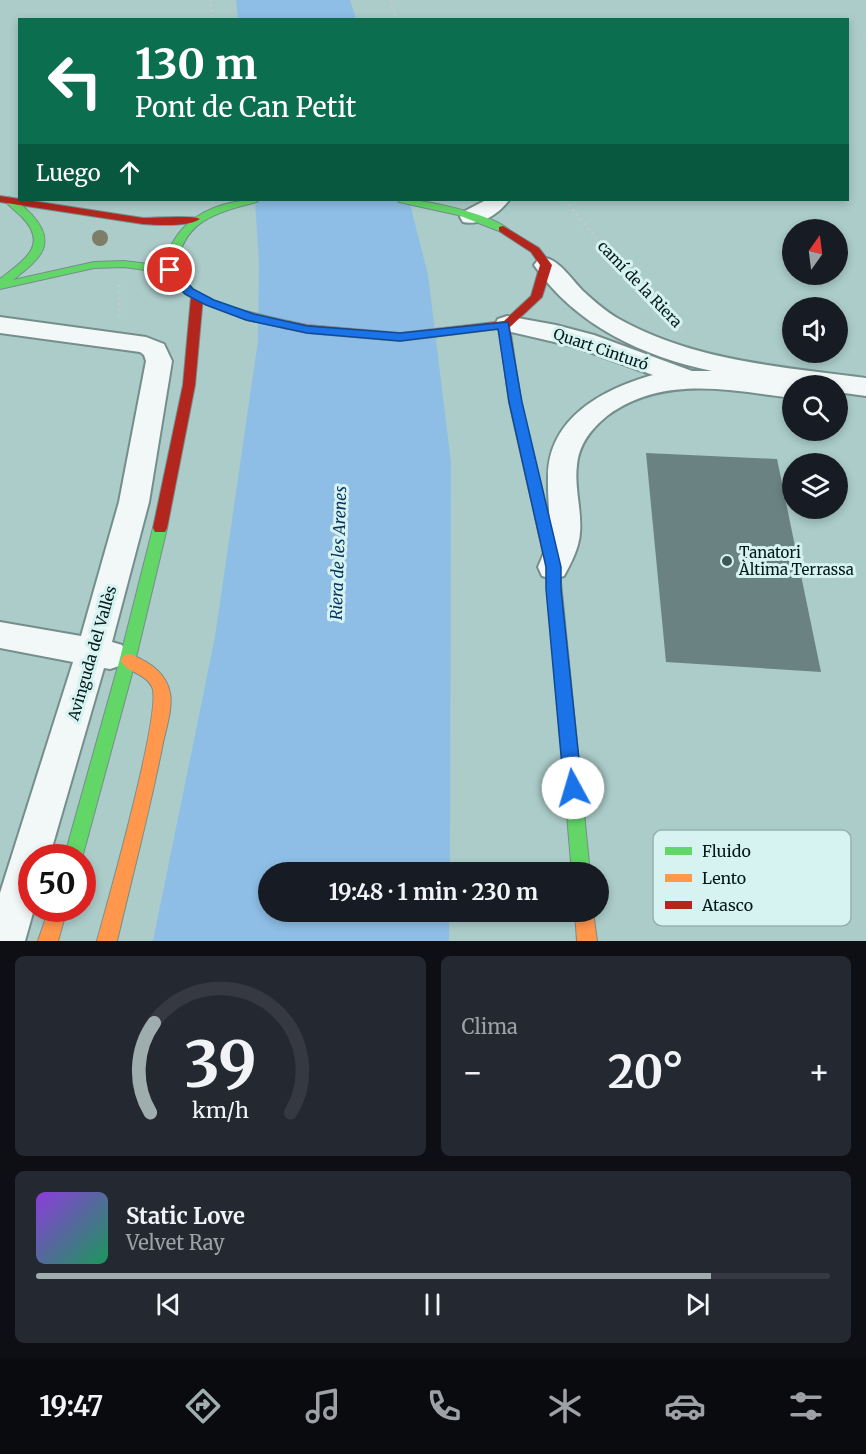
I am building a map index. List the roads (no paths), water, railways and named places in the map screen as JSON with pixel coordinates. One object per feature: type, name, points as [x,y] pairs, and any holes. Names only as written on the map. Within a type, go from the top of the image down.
[{"type":"main road","points":[[5,200],[143,221],[166,222],[195,219]]},
{"type":"main road","points":[[0,285],[26,264],[41,242],[41,232],[37,225],[5,200]]},
{"type":"main road","points":[[77,844],[129,661],[155,556],[186,400],[197,297],[189,292],[170,270],[170,252],[174,242],[186,226],[195,219],[249,201]]},
{"type":"main road","name":"Quart Cinturó","points":[[407,201],[471,217],[515,235],[539,254],[546,265]]},
{"type":"main road","points":[[0,285],[94,265],[124,264],[170,270]]},
{"type":"main road","points":[[546,265],[536,297],[505,324],[515,402],[554,567],[553,589],[580,862]]},
{"type":"main road","name":"Quart Cinturó","points":[[197,297],[230,311],[307,329],[370,336],[400,337],[481,329],[505,324]]},
{"type":"main road","points":[[107,941],[148,782],[160,718],[162,690],[156,677],[148,669],[129,661]]},
{"type":"main road","points":[[48,941],[54,922]]},
{"type":"main road","points":[[585,922],[587,941]]},
{"type":"street","points":[[471,217],[489,208],[497,201]]},
{"type":"street","name":"Quart Cinturó","points":[[546,265],[588,309],[608,323],[645,342],[719,365],[866,387]]},
{"type":"street","name":"Quart Cinturó","points":[[505,324],[576,338],[693,380]]},
{"type":"street","name":"Avinguda del Vallès","points":[[0,325],[146,345],[155,350],[159,361],[134,502],[93,650],[5,941]]},
{"type":"street","points":[[554,567],[565,532],[561,485],[564,457],[570,438],[584,420],[628,393],[664,382],[693,380],[782,388]]},
{"type":"street","points":[[848,396],[866,398]]},
{"type":"street","points":[[0,635],[93,650],[129,661]]},
{"type":"street","points":[[87,941],[91,927],[123,879]]},
{"type":"water","points":[[236,0],[350,0],[356,18],[238,18]]},
{"type":"water","name":"Riera de les Arenes","points":[[255,201],[409,201],[428,275],[451,463],[450,862],[258,862],[258,922],[449,922],[449,941],[153,941],[215,637],[258,341],[259,263]]},
{"type":"place","name":"Tanatori Àltima Terrassa","points":[[727,561]]}]
